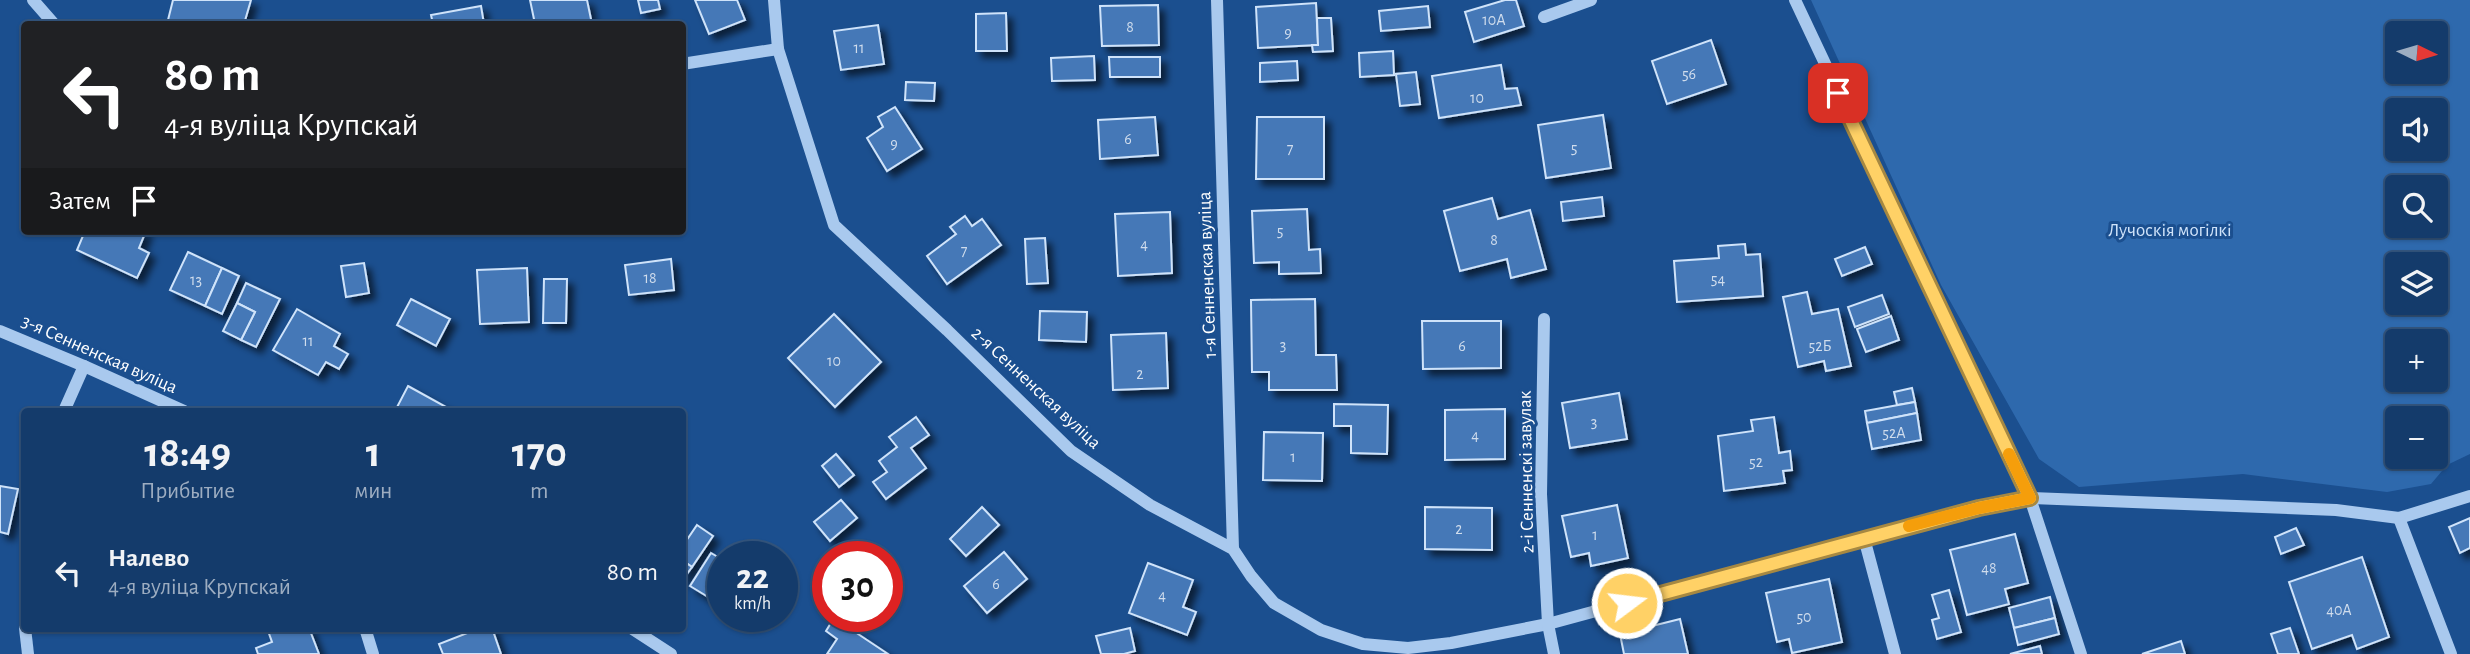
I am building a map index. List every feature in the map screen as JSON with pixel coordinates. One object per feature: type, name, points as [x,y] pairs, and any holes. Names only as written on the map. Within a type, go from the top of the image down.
[{"type":"street","points":[[33,0],[51,21]]},
{"type":"street","name":"2-я Сенненская вуліца","points":[[774,0],[778,49],[834,225],[1072,451],[1150,505],[1233,549],[1274,603],[1321,630],[1363,643],[1404,651],[1451,643],[1548,624],[1864,538],[1979,508],[2030,498],[2336,510],[2399,518]]},
{"type":"street","name":"1-я Сенненская вуліца","points":[[1217,0],[1233,549]]},
{"type":"street","points":[[1544,17],[1591,0]]},
{"type":"street","points":[[1795,0],[2030,498],[2081,654]]},
{"type":"street","points":[[686,63],[778,49]]},
{"type":"street","name":"2-і Сенненскі завулак","points":[[1544,318],[1541,494],[1548,624],[1554,654]]},
{"type":"street","name":"3-я Сенненская вуліца","points":[[0,331],[177,408]]},
{"type":"street","points":[[65,408],[84,366]]},
{"type":"street","points":[[2451,654],[2399,518],[2470,496]]},
{"type":"street","points":[[1864,538],[1895,654]]},
{"type":"street","points":[[25,632],[28,654]]},
{"type":"street","points":[[366,632],[373,654]]},
{"type":"street","points":[[637,632],[671,654]]},
{"type":"green space","name":"Лучоскія могілкі","points":[[1811,0],[2470,0],[2470,454],[2448,465],[2448,406],[2385,406],[2385,469],[2444,469],[2431,484],[2387,492],[2243,474],[2079,487],[2039,459],[1941,285]]},
{"type":"building","points":[[173,0],[251,0],[245,21],[168,21]]},
{"type":"building","points":[[530,0],[587,0],[591,21],[534,21]]},
{"type":"building","points":[[638,0],[658,0],[660,9],[641,13]]},
{"type":"building","points":[[695,0],[737,0],[745,20],[709,34]]},
{"type":"building","points":[[1505,0],[1516,0],[1524,26],[1474,42],[1465,12]]},
{"type":"building","points":[[1316,3],[1318,45],[1258,48],[1256,7]]},
{"type":"building","points":[[1158,5],[1159,45],[1102,46],[1100,6]]},
{"type":"building","points":[[481,6],[484,21],[432,21],[431,15]]},
{"type":"building","points":[[1428,6],[1430,27],[1381,31],[1379,11]]},
{"type":"building","points":[[1006,13],[1007,51],[976,51],[976,14]]},
{"type":"building","points":[[1317,18],[1331,18],[1333,51],[1313,52],[1312,45],[1318,45]]},
{"type":"building","points":[[878,25],[884,64],[841,70],[834,31]]},
{"type":"building","points":[[1711,40],[1726,84],[1667,104],[1652,61]]},
{"type":"building","points":[[1393,51],[1394,75],[1360,77],[1359,53]]},
{"type":"building","points":[[1094,56],[1095,80],[1052,81],[1051,58]]},
{"type":"building","points":[[1109,57],[1160,57],[1160,77],[1110,77]]},
{"type":"building","points":[[1297,61],[1298,80],[1260,82],[1260,63]]},
{"type":"building","points":[[1501,65],[1505,89],[1517,88],[1521,105],[1439,118],[1432,76]]},
{"type":"building","points":[[1416,72],[1420,104],[1400,106],[1396,74]]},
{"type":"building","points":[[906,82],[935,83],[934,101],[905,100]]},
{"type":"building","points":[[895,107],[922,149],[887,171],[867,138],[883,127],[878,117]]},
{"type":"building","points":[[1603,115],[1611,168],[1546,178],[1538,125]]},
{"type":"building","points":[[1155,117],[1158,155],[1100,159],[1098,120]]},
{"type":"building","points":[[1257,117],[1324,117],[1324,179],[1256,179]]},
{"type":"building","points":[[1602,197],[1604,216],[1563,221],[1561,202]]},
{"type":"building","points":[[1492,198],[1498,219],[1530,210],[1546,269],[1511,278],[1507,259],[1460,271],[1444,211]]},
{"type":"building","points":[[1307,209],[1309,250],[1320,249],[1321,273],[1279,274],[1279,262],[1254,263],[1252,211]]},
{"type":"building","points":[[1170,212],[1172,273],[1118,276],[1115,214]]},
{"type":"building","points":[[965,216],[972,226],[982,219],[1001,245],[947,284],[927,256],[956,234],[950,227]]},
{"type":"building","points":[[83,235],[144,235],[139,248],[149,253],[137,278],[77,250]]},
{"type":"building","points":[[1045,238],[1048,283],[1027,284],[1025,239]]},
{"type":"building","points":[[1745,244],[1746,255],[1760,254],[1763,296],[1677,302],[1674,261],[1719,258],[1718,246]]},
{"type":"building","points":[[1865,247],[1872,264],[1842,276],[1835,259]]},
{"type":"building","points":[[188,252],[222,268],[205,306],[170,290]]},
{"type":"building","points":[[671,259],[674,290],[629,295],[625,265]]},
{"type":"building","points":[[364,263],[369,293],[346,297],[341,266]]},
{"type":"building","points":[[222,268],[239,276],[222,314],[205,306]]},
{"type":"building","points":[[527,268],[529,322],[480,324],[477,270]]},
{"type":"building","points":[[544,279],[567,279],[566,323],[543,323]]},
{"type":"building","points":[[246,283],[280,299],[256,347],[241,340],[255,312],[237,303]]},
{"type":"building","points":[[1807,292],[1812,314],[1838,309],[1851,366],[1826,371],[1824,361],[1798,367],[1783,297]]},
{"type":"building","points":[[1882,295],[1889,314],[1855,327],[1848,307]]},
{"type":"building","points":[[411,299],[450,319],[436,346],[397,325]]},
{"type":"building","points":[[1315,299],[1316,355],[1336,355],[1337,390],[1269,390],[1269,372],[1252,372],[1251,300]]},
{"type":"building","points":[[237,303],[255,312],[241,340],[223,331]]},
{"type":"building","points":[[297,309],[340,334],[334,346],[348,354],[339,369],[326,362],[318,375],[273,350]]},
{"type":"building","points":[[1040,311],[1087,312],[1086,342],[1039,340]]},
{"type":"building","points":[[834,314],[881,362],[835,407],[788,358]]},
{"type":"building","points":[[1891,316],[1899,340],[1866,352],[1857,329]]},
{"type":"building","points":[[1422,321],[1501,321],[1501,368],[1423,369]]},
{"type":"building","points":[[1166,333],[1168,388],[1113,390],[1111,335]]},
{"type":"building","points":[[408,386],[448,408],[397,408]]},
{"type":"building","points":[[1912,388],[1915,402],[1897,405],[1894,392]]},
{"type":"building","points":[[1619,393],[1627,439],[1570,448],[1562,403]]},
{"type":"building","points":[[1915,402],[1917,413],[1867,423],[1865,411]]},
{"type":"building","points":[[1334,404],[1388,405],[1387,454],[1351,453],[1351,426],[1334,426]]},
{"type":"building","points":[[1505,409],[1505,459],[1445,460],[1445,410]]},
{"type":"building","points":[[1917,413],[1921,440],[1872,449],[1867,423]]},
{"type":"building","points":[[916,417],[929,435],[911,448],[926,468],[886,499],[873,482],[887,472],[879,461],[897,447],[889,437]]},
{"type":"building","points":[[1774,417],[1779,453],[1790,451],[1792,470],[1783,471],[1785,483],[1724,491],[1718,436],[1753,431],[1751,420]]},
{"type":"building","points":[[1264,432],[1323,433],[1322,481],[1263,480]]},
{"type":"building","points":[[836,454],[854,475],[839,487],[822,466]]},
{"type":"building","points":[[0,486],[18,489],[8,534],[0,532]]},
{"type":"building","points":[[841,500],[857,518],[830,541],[814,522]]},
{"type":"building","points":[[1617,505],[1628,558],[1591,566],[1589,553],[1571,557],[1562,516]]},
{"type":"building","points":[[982,507],[999,525],[966,556],[950,539]]},
{"type":"building","points":[[1425,507],[1492,508],[1492,550],[1425,549]]},
{"type":"building","points":[[2470,518],[2470,548],[2460,553],[2449,527]]},
{"type":"building","points":[[697,525],[713,536],[707,541],[692,567],[686,563],[686,541]]},
{"type":"building","points":[[2296,528],[2304,545],[2281,554],[2275,537]]},
{"type":"building","points":[[2015,534],[2028,583],[2005,589],[2009,604],[1967,615],[1950,550]]},
{"type":"building","points":[[1004,552],[1027,579],[987,613],[964,586]]},
{"type":"building","points":[[2362,557],[2389,637],[2357,649],[2352,635],[2312,649],[2289,582]]},
{"type":"building","points":[[707,559],[707,596],[690,586]]},
{"type":"building","points":[[686,563],[692,567],[686,575]]},
{"type":"building","points":[[1148,563],[1193,580],[1183,607],[1196,612],[1187,635],[1129,613]]},
{"type":"building","points":[[1829,579],[1842,642],[1792,653],[1789,639],[1777,642],[1766,593]]},
{"type":"building","points":[[1949,590],[1961,632],[1937,639],[1932,620],[1939,618],[1932,595]]},
{"type":"building","points":[[2050,597],[2055,618],[2014,628],[2009,608]]},
{"type":"building","points":[[2055,618],[2059,634],[2018,645],[2014,628]]},
{"type":"building","points":[[1680,619],[1688,654],[1624,654],[1620,634]]},
{"type":"building","points":[[1130,628],[1135,651],[1101,654],[1096,636]]},
{"type":"building","points":[[2290,628],[2299,654],[2278,654],[2271,634]]},
{"type":"building","points":[[268,632],[311,632],[319,654],[258,654],[256,648],[272,642]]},
{"type":"building","points":[[470,632],[493,632],[501,654],[443,654],[439,644]]},
{"type":"building","points":[[827,632],[855,632],[888,654],[827,654],[837,639]]},
{"type":"building","points":[[2181,641],[2185,654],[2142,654]]},
{"type":"building","points":[[2040,646],[2042,654],[2010,654]]},
{"type":"slow traffic","points":[[1909,526],[2030,498],[2009,454]]},
{"type":"route","points":[[1627,603],[1979,508],[2030,498],[1838,93]]}]
